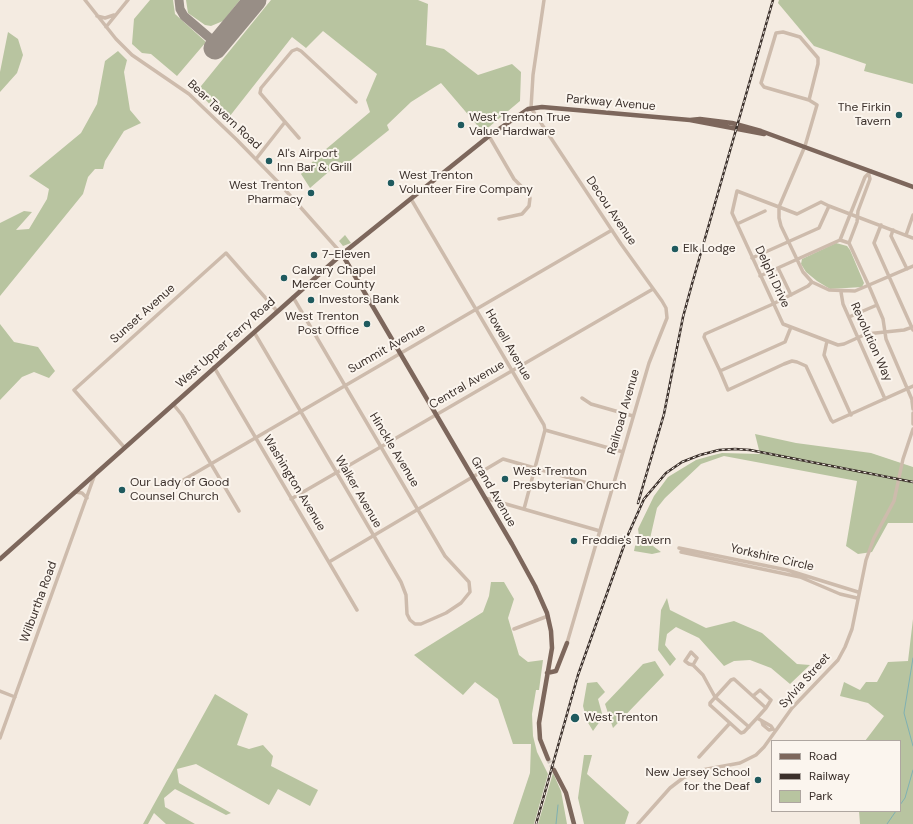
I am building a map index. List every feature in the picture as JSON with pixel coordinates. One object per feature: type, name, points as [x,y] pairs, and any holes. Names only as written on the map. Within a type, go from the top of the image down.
[{"type":"main road","name":"Parkway Avenue","points":[[531,108],[542,107],[690,120],[700,119],[732,123],[755,129],[804,146],[870,173],[913,187]]},
{"type":"main road","name":"West Upper Ferry Road","points":[[0,559],[342,254],[489,136],[522,112],[531,108]]},
{"type":"main road","name":"Grand Avenue","points":[[342,254],[486,498],[528,572],[548,616],[552,639],[539,723],[540,739],[548,759]]},
{"type":"main road","points":[[547,673],[556,671],[567,643]]},
{"type":"main road","points":[[554,770],[567,797],[574,824]]},
{"type":"street","name":"Bear Tavern Road","points":[[85,0],[106,27],[132,55],[180,87],[198,102],[256,159],[342,254]]},
{"type":"street","points":[[106,27],[128,0]]},
{"type":"street","points":[[531,108],[533,75],[544,0]]},
{"type":"street","points":[[97,16],[108,18],[117,14]]},
{"type":"street","points":[[809,100],[818,64],[818,58],[800,37],[783,32],[776,33],[761,83],[764,88],[809,100],[816,105],[804,146],[780,207],[779,218],[796,260],[812,282],[828,290],[841,292],[855,291],[869,286],[913,266]]},
{"type":"street","points":[[300,138],[262,98],[260,93],[261,88],[290,52],[297,49],[301,51],[356,102]]},
{"type":"street","name":"Decou Avenue","points":[[531,108],[666,308],[667,318],[664,327]]},
{"type":"street","points":[[256,159],[285,122]]},
{"type":"street","points":[[489,136],[514,178],[527,192],[530,198],[529,206],[522,214],[499,219]]},
{"type":"street","points":[[840,240],[865,178],[870,173]]},
{"type":"street","points":[[870,173],[870,179],[849,243],[883,319],[886,339],[906,390],[913,402],[913,409]]},
{"type":"street","name":"Delphi Drive","points":[[780,207],[737,191],[732,213],[783,324],[838,345],[866,334],[913,328]]},
{"type":"street","name":"Howell Avenue","points":[[411,199],[544,425],[545,430]]},
{"type":"street","points":[[780,207],[798,214],[821,202],[913,238]]},
{"type":"street","points":[[752,258],[819,228],[829,206]]},
{"type":"street","points":[[737,224],[765,211]]},
{"type":"street","points":[[906,235],[913,215]]},
{"type":"street","points":[[881,225],[874,243],[913,328]]},
{"type":"street","name":"Summit Avenue","points":[[173,486],[400,352],[612,230]]},
{"type":"street","points":[[892,230],[892,236],[907,269]]},
{"type":"street","points":[[760,276],[840,240],[849,243]]},
{"type":"street","name":"Sunset Avenue","points":[[124,447],[74,390],[226,253],[277,311]]},
{"type":"street","points":[[778,268],[791,295]]},
{"type":"street","points":[[812,282],[808,286],[773,304],[705,334],[704,337],[728,390],[784,364],[792,361],[798,362],[806,366],[831,420],[838,422],[913,386]]},
{"type":"street","name":"Central Avenue","points":[[291,499],[653,289]]},
{"type":"street","name":"Revolution Way","points":[[841,292],[843,304],[885,399]]},
{"type":"street","name":"Hinckle Avenue","points":[[292,297],[446,559],[470,586],[469,596],[456,607]]},
{"type":"street","points":[[849,317],[877,305]]},
{"type":"street","name":"Railroad Avenue","points":[[567,643],[649,363],[664,327]]},
{"type":"street","points":[[720,371],[784,342],[791,327]]},
{"type":"street","name":"Walker Avenue","points":[[254,332],[404,589],[407,614],[412,622],[418,624],[427,622],[456,607]]},
{"type":"street","points":[[827,341],[824,355],[851,415]]},
{"type":"street","name":"Washington Avenue","points":[[214,367],[357,610]]},
{"type":"street","points":[[582,398],[591,404],[633,416]]},
{"type":"street","points":[[173,404],[182,414],[239,511]]},
{"type":"street","points":[[913,414],[913,424]]},
{"type":"street","name":"Sylvia Street","points":[[638,824],[670,788],[683,778],[702,770],[734,764],[750,759],[760,752],[774,730],[792,708],[828,672],[841,655],[852,629],[858,592],[870,548],[894,501],[913,429]]},
{"type":"street","points":[[524,509],[545,430],[623,452]]},
{"type":"street","points":[[909,442],[913,439]]},
{"type":"street","points":[[329,562],[503,459],[612,490]]},
{"type":"street","name":"Wilburtha Road","points":[[0,738],[96,472]]},
{"type":"street","points":[[79,487],[89,491]]},
{"type":"street","points":[[74,492],[82,493],[87,498]]},
{"type":"street","points":[[486,498],[600,532]]},
{"type":"street","name":"Yorkshire Circle","points":[[679,548],[787,570],[858,592]]},
{"type":"street","name":"Yorkshire Circle","points":[[681,552],[800,577],[840,594],[857,598]]},
{"type":"street","points":[[514,629],[548,616]]},
{"type":"street","points":[[693,665],[705,678],[715,697],[749,727]]},
{"type":"street","points":[[753,696],[760,690],[772,701],[766,708],[749,727],[741,733],[710,705],[710,702],[733,679],[766,708]]},
{"type":"street","points":[[0,690],[15,697]]},
{"type":"street","points":[[757,718],[769,730],[774,730]]},
{"type":"street","points":[[699,757],[730,723]]},
{"type":"green space","points":[[150,0],[173,0],[175,14],[206,42],[177,76],[151,54],[142,53],[132,44],[134,19]]},
{"type":"green space","points":[[186,0],[240,0],[223,21],[211,26],[205,25],[188,13]]},
{"type":"green space","points":[[271,0],[418,0],[428,4],[426,45],[444,49],[478,75],[512,64],[521,72],[520,101],[483,132],[441,83],[411,102],[387,125],[389,130],[344,166],[340,162],[310,188],[301,174],[319,155],[370,112],[366,100],[377,74],[323,31],[306,48],[292,37],[226,121],[197,91]]},
{"type":"green space","points":[[779,0],[913,0],[913,84],[864,71],[866,64],[814,46],[778,3]]},
{"type":"green space","points":[[8,32],[18,39],[23,55],[17,73],[0,92],[0,72]]},
{"type":"green space","points":[[118,51],[127,60],[124,72],[130,110],[141,123],[124,131],[105,161],[103,169],[95,169],[88,177],[83,194],[0,296],[0,223],[24,211],[32,212],[16,230],[29,229],[47,199],[49,189],[29,176],[81,133],[97,104],[105,61]]},
{"type":"green space","points":[[345,235],[351,243],[343,246],[339,241]]},
{"type":"green space","points":[[836,243],[847,246],[850,250],[864,283],[862,287],[830,289],[806,272],[801,264],[802,259]]},
{"type":"green space","points":[[0,324],[14,342],[38,347],[55,371],[49,378],[34,372],[22,377],[0,400]]},
{"type":"green space","points":[[755,434],[796,443],[871,453],[913,467],[913,523],[888,523],[872,552],[858,554],[846,546],[857,481],[724,456],[701,464],[665,498],[657,508],[649,543],[661,552],[652,554],[634,551],[635,546],[640,542],[638,529],[654,496],[668,477],[696,460],[722,453],[760,454]]},
{"type":"green space","points":[[491,582],[504,582],[514,599],[508,618],[519,655],[528,662],[543,660],[539,690],[536,690],[532,714],[533,736],[537,752],[548,774],[534,824],[513,824],[530,773],[531,744],[513,744],[498,699],[475,682],[463,695],[414,655],[483,612],[489,596]]},
{"type":"green space","points":[[667,598],[670,610],[706,628],[734,621],[762,633],[797,664],[810,665],[790,684],[771,668],[750,660],[734,661],[724,666],[699,638],[676,627],[667,634],[665,645],[676,659],[670,666],[658,650],[661,610]]},
{"type":"green space","points":[[913,619],[913,824],[860,824],[859,812],[901,812],[901,740],[866,740],[884,716],[868,703],[840,696],[844,682],[860,690],[866,682],[877,682],[888,662],[908,661]]},
{"type":"green space","points":[[655,661],[664,675],[613,728],[605,704],[643,664]]},
{"type":"green space","points":[[597,682],[605,692],[598,699],[603,717],[593,731],[587,721],[583,706],[587,683]]},
{"type":"green space","points":[[215,694],[248,714],[237,745],[249,749],[263,745],[273,756],[271,766],[318,790],[310,806],[278,789],[269,805],[196,764],[177,769],[179,783],[231,813],[226,815],[175,789],[164,798],[165,807],[195,824],[166,824],[154,813],[148,824],[143,824]]},
{"type":"green space","points":[[584,755],[592,755],[587,774],[629,812],[625,824],[584,824],[578,798]]},
{"type":"green space","points":[[553,773],[561,791],[567,824],[538,824]]},
{"type":"waterway","points":[[913,658],[904,713],[913,746]]},
{"type":"waterway","points":[[901,804],[905,798],[913,770]]},
{"type":"waterway","points":[[556,824],[558,805]]},
{"type":"waterway","points":[[887,824],[895,812]]},
{"type":"taxiway","points":[[179,0],[180,9],[184,16],[218,45]]},
{"type":"runway","points":[[215,48],[255,0]]},
{"type":"tunnel","points":[[548,759],[554,770]]},
{"type":"railway","points":[[638,503],[664,414],[683,317],[773,0]]},
{"type":"railway","points":[[536,824],[578,675],[627,537],[644,499],[666,473],[682,462],[700,455],[719,450],[735,449],[750,450],[913,482]]},
{"type":"place","name":"The Firkin Tavern","points":[[899,115]]},
{"type":"place","name":"West Trenton True Value Hardware","points":[[461,125]]},
{"type":"place","name":"Al's Airport Inn Bar & Grill","points":[[269,161]]},
{"type":"place","name":"West Trenton Volunteer Fire Company","points":[[391,183]]},
{"type":"place","name":"West Trenton Pharmacy","points":[[311,193]]},
{"type":"place","name":"Elk Lodge","points":[[675,249]]},
{"type":"place","name":"7-Eleven","points":[[314,255]]},
{"type":"place","name":"Calvary Chapel Mercer County","points":[[284,278]]},
{"type":"place","name":"Investors Bank","points":[[311,300]]},
{"type":"place","name":"West Trenton Post Office","points":[[367,324]]},
{"type":"place","name":"West Trenton Presbyterian Church","points":[[505,479]]},
{"type":"place","name":"Our Lady of Good Counsel Church","points":[[122,490]]},
{"type":"place","name":"Freddie's Tavern","points":[[574,541]]},
{"type":"place","name":"West Trenton","points":[[575,718]]},
{"type":"place","name":"New Jersey School for the Deaf","points":[[758,780]]}]
